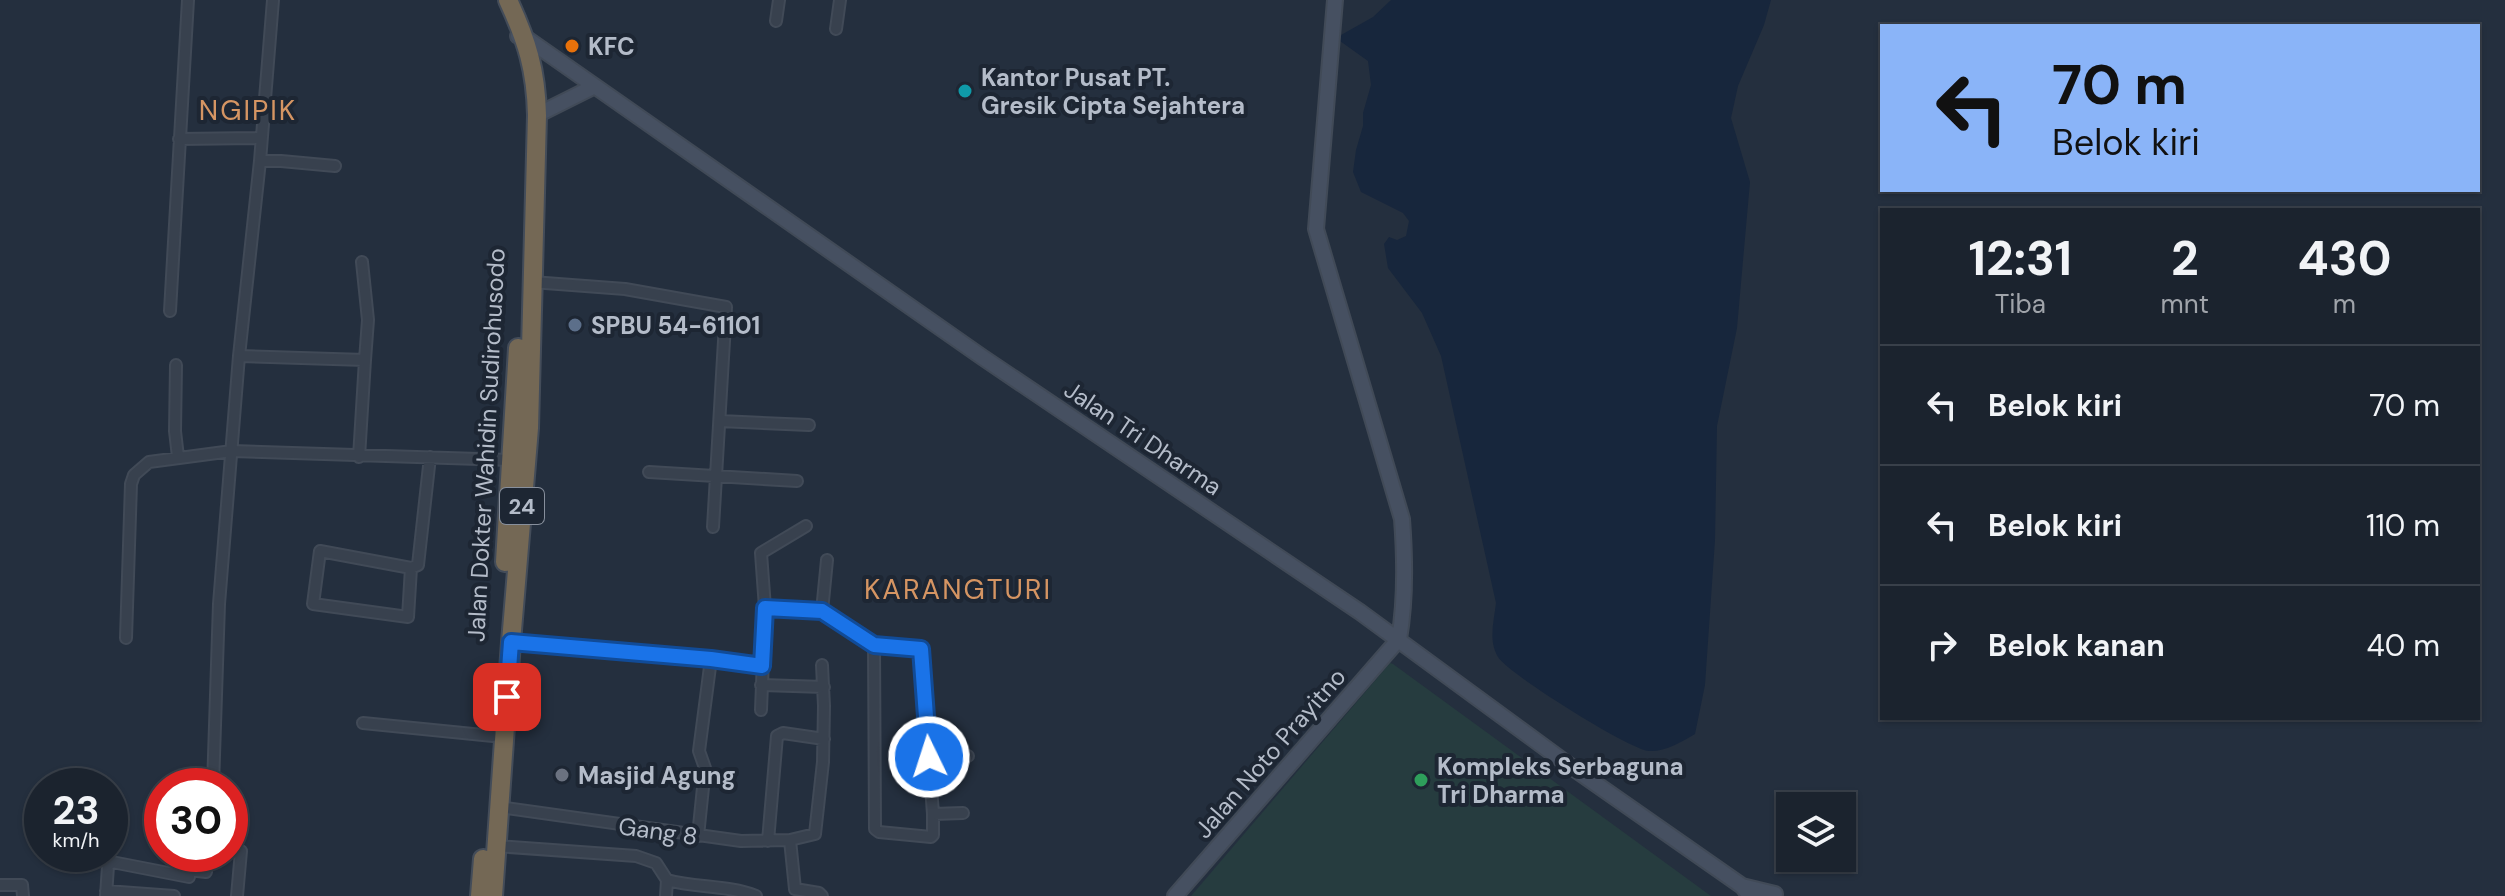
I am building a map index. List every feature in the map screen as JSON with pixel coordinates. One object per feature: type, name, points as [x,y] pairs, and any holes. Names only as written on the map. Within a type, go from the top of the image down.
[{"type":"highway","name":"Jalan Dokter Wahidin Sudirohusodo","points":[[499,0],[520,37]]},
{"type":"highway","name":"Jalan Dokter Wahidin Sudirohusodo","points":[[480,896],[499,807],[529,428],[531,117],[520,37],[508,0]]},
{"type":"highway","name":"Jalan Dokter Wahidin Sudirohusodo","points":[[493,896],[490,845],[493,736],[513,460],[531,117]]},
{"type":"main road","points":[[1335,0],[1316,229],[1402,519],[1405,562],[1399,639]]},
{"type":"main road","name":"Jalan Tri Dharma","points":[[520,37],[982,357],[1399,639],[1746,891],[1777,895]]},
{"type":"main road","points":[[531,117],[593,87]]},
{"type":"main road","name":"Jalan Noto Prayitno","points":[[1175,896],[1399,639]]},
{"type":"street","points":[[170,311],[188,0]]},
{"type":"street","points":[[214,768],[219,604],[273,0]]},
{"type":"street","points":[[776,21],[779,0]]},
{"type":"street","points":[[836,29],[840,0]]},
{"type":"street","points":[[179,139],[261,138]]},
{"type":"street","points":[[260,161],[335,166]]},
{"type":"street","points":[[359,457],[368,320],[362,262]]},
{"type":"street","points":[[532,282],[625,289],[726,307],[713,527]]},
{"type":"street","points":[[239,356],[365,360]]},
{"type":"street","points":[[176,365],[175,431],[178,457]]},
{"type":"street","points":[[720,421],[809,425]]},
{"type":"street","points":[[126,638],[131,484],[134,475],[149,462],[232,451],[513,460]]},
{"type":"street","points":[[411,568],[407,617],[313,604],[320,551],[411,568],[418,565],[430,457]]},
{"type":"street","points":[[649,472],[797,481]]},
{"type":"street","points":[[761,710],[765,608],[762,551],[806,526]]},
{"type":"street","points":[[822,611],[827,560]]},
{"type":"street","points":[[765,608],[822,611],[874,645],[921,649],[933,814],[931,837],[879,832],[875,829],[874,645]]},
{"type":"street","points":[[511,642],[762,666]]},
{"type":"street","points":[[698,836],[705,768],[698,753],[711,659]]},
{"type":"street","points":[[768,841],[777,736],[783,733],[824,739],[822,665]]},
{"type":"street","points":[[761,685],[824,687]]},
{"type":"street","points":[[363,723],[493,736]]},
{"type":"street","name":"Gang 8","points":[[499,807],[698,836],[790,840],[817,832],[824,739]]},
{"type":"street","points":[[929,757],[968,756]]},
{"type":"street","points":[[933,814],[963,813]]},
{"type":"street","points":[[790,840],[795,889],[822,896]]},
{"type":"street","points":[[490,845],[636,856],[656,863],[667,880],[666,896]]},
{"type":"street","points":[[144,868],[112,862],[108,866],[106,893],[174,896]]},
{"type":"street","points":[[163,872],[189,877],[189,872]]},
{"type":"street","points":[[237,896],[239,872]]},
{"type":"street","points":[[667,880],[703,891],[742,890],[756,896]]},
{"type":"street","points":[[0,885],[22,885],[23,896]]},
{"type":"green space","name":"Kompleks Serbaguna Tri Dharma","points":[[1390,663],[1393,664],[1711,896],[1191,896]]},
{"type":"water","points":[[1391,0],[1771,0],[1764,25],[1738,86],[1731,118],[1750,182],[1737,328],[1717,426],[1715,540],[1705,685],[1695,734],[1667,748],[1649,751],[1595,725],[1506,666],[1495,651],[1492,630],[1496,603],[1441,356],[1422,313],[1388,268],[1384,244],[1389,237],[1397,240],[1406,236],[1409,221],[1403,213],[1361,192],[1353,172],[1371,85],[1368,61],[1340,41],[1341,35],[1373,17]]},
{"type":"place","name":"KFC","points":[[572,46]]},
{"type":"place","name":"Kantor Pusat PT. Gresik Cipta Sejahtera","points":[[965,91]]},
{"type":"place","name":"SPBU 54-61101","points":[[575,325]]},
{"type":"place","name":"Masjid Agung","points":[[562,775]]},
{"type":"place","name":"Kompleks Serbaguna Tri Dharma","points":[[1421,780]]},
{"type":"district","name":"NGIPIK","points":[[248,110]]},
{"type":"district","name":"KARANGTURI","points":[[958,589]]},
{"type":"route","points":[[507,697],[511,642],[762,666],[765,608],[822,611],[874,645],[921,649],[929,757]]}]
